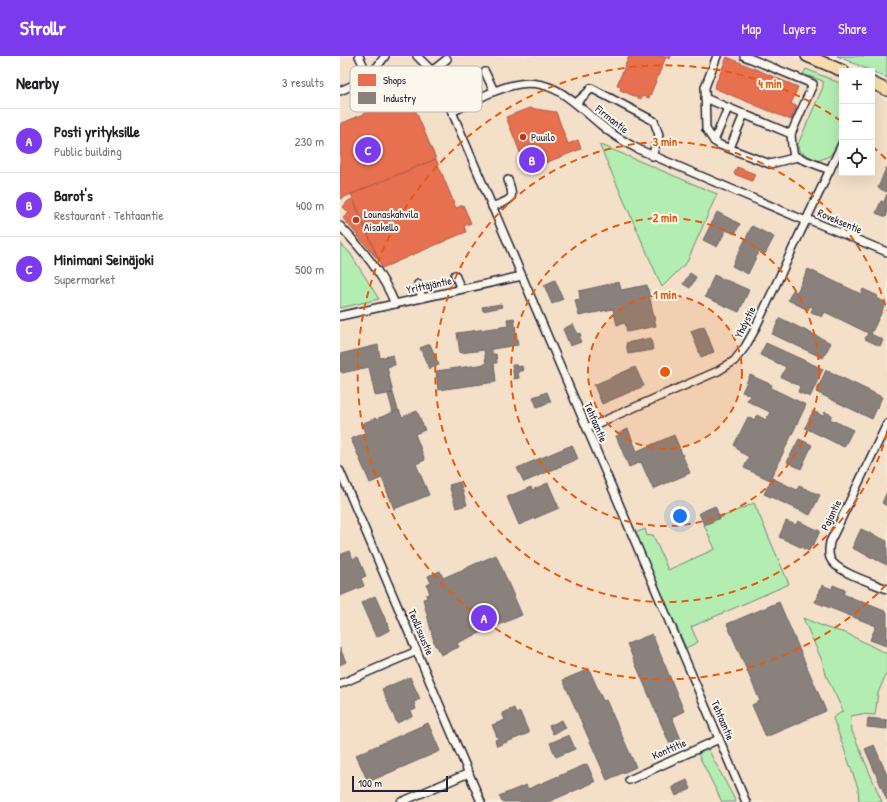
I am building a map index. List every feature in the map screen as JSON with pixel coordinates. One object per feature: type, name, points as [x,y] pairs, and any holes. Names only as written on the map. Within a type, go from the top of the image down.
[{"type":"highway","points":[[807,56],[839,69]]},
{"type":"highway","points":[[875,84],[887,90]]},
{"type":"street","points":[[359,56],[364,66]]},
{"type":"street","points":[[378,66],[385,56]]},
{"type":"street","name":"Tehtaantie","points":[[417,56],[428,66]]},
{"type":"street","points":[[717,56],[705,87],[706,129],[714,141],[770,164],[797,157]]},
{"type":"street","points":[[744,56],[813,84],[791,134],[792,146],[794,156],[830,170]]},
{"type":"street","points":[[437,66],[447,59]]},
{"type":"street","points":[[484,72],[494,91]]},
{"type":"street","name":"Firmantie","points":[[482,97],[494,91],[514,85],[531,82],[546,85],[560,92],[576,103],[600,125],[620,140],[652,156],[806,220]]},
{"type":"street","points":[[340,91],[350,87]]},
{"type":"street","points":[[576,103],[591,88],[654,121],[660,135],[652,156]]},
{"type":"street","points":[[705,98],[791,134]]},
{"type":"street","points":[[714,141],[728,108]]},
{"type":"street","name":"Tehtaantie","points":[[452,112],[746,802]]},
{"type":"street","points":[[730,148],[744,114]]},
{"type":"street","name":"Yhdystie","points":[[587,428],[697,382],[718,372],[734,361],[745,347],[753,333],[839,150]]},
{"type":"street","points":[[492,207],[509,200],[512,197],[508,180]]},
{"type":"street","name":"Roveksentie","points":[[806,220],[887,252]]},
{"type":"street","points":[[340,226],[374,265],[390,292],[395,304]]},
{"type":"street","points":[[456,275],[461,289]]},
{"type":"street","name":"Yrittäjäntie","points":[[340,316],[522,276]]},
{"type":"street","points":[[418,284],[422,298]]},
{"type":"street","name":"Pajantie","points":[[887,424],[830,542],[829,550],[830,558],[835,566],[887,589]]},
{"type":"street","name":"Teollisuustie","points":[[340,472],[481,802]]},
{"type":"street","points":[[340,684],[417,651]]},
{"type":"street","name":"Konttitie","points":[[629,780],[719,739]]},
{"type":"street","points":[[401,802],[469,773]]},
{"type":"shaded area","points":[[340,56],[792,56],[839,78],[839,176],[875,176],[875,94],[887,100],[887,802],[340,802]]},
{"type":"green space","points":[[837,56],[887,56],[887,78],[875,73],[875,68],[864,68]]},
{"type":"green space","points":[[806,69],[839,83],[839,139],[834,150],[829,156],[818,161],[799,151],[798,144],[823,87],[823,81],[803,74]]},
{"type":"green space","points":[[599,144],[717,194],[687,262],[662,287]]},
{"type":"green space","points":[[340,243],[350,253],[379,299],[340,308]]},
{"type":"green space","points":[[754,503],[789,584],[691,627],[698,642],[686,648],[635,533],[645,529],[647,536],[653,535],[668,570],[715,549],[704,525]]},
{"type":"green space","points":[[803,618],[827,628],[846,633],[887,654],[887,672],[878,693],[875,715],[861,714],[851,716],[852,731],[882,802],[859,802],[858,788],[833,718],[843,711],[824,671],[823,663]]},
{"type":"green space","points":[[708,749],[736,802],[722,802],[698,754]]},
{"type":"building: Shops","points":[[629,56],[671,56],[670,59],[666,57],[649,98],[642,96],[641,99],[620,90],[621,87],[617,85]]},
{"type":"building: Shops","points":[[727,57],[798,87],[791,104],[797,106],[791,120],[714,88]]},
{"type":"building: Shops","points":[[529,108],[556,112],[568,144],[578,140],[581,149],[527,170],[506,117]]},
{"type":"building: Shops","points":[[369,112],[416,112],[436,159],[340,199],[340,124]]},
{"type":"building: Shops","points":[[436,159],[456,208],[463,205],[471,223],[464,226],[466,232],[382,268],[351,194]]},
{"type":"building: Shops","points":[[737,167],[755,174],[752,181],[734,174]]},
{"type":"building: Shops","points":[[353,199],[379,261],[343,218],[349,213],[343,207],[348,201]]},
{"type":"building: Industry","points":[[887,168],[887,192],[878,188]]},
{"type":"building: Industry","points":[[887,194],[886,217],[876,213],[881,201],[884,202]]},
{"type":"building: Industry","points":[[717,212],[740,224],[735,234],[726,230],[717,247],[703,240]]},
{"type":"building: Industry","points":[[752,226],[774,237],[765,254],[759,251],[748,274],[732,266]]},
{"type":"building: Industry","points":[[808,269],[861,294],[863,289],[878,296],[877,298],[886,303],[871,334],[883,340],[880,346],[865,339],[868,333],[825,312],[822,317],[811,312],[813,307],[810,306],[808,310],[788,300],[793,290],[797,292]]},
{"type":"building: Industry","points":[[690,273],[696,277],[690,288],[683,284]]},
{"type":"building: Industry","points":[[714,275],[749,290],[739,312],[705,297]]},
{"type":"building: Industry","points":[[555,280],[563,299],[552,304],[544,285]]},
{"type":"building: Industry","points":[[619,282],[621,290],[647,285],[656,326],[627,332],[625,323],[617,325],[613,309],[579,316],[575,300],[580,299],[579,291]]},
{"type":"building: Industry","points":[[501,304],[502,307],[483,311],[482,307]]},
{"type":"building: Industry","points":[[514,318],[518,345],[492,349],[492,354],[496,354],[497,363],[494,363],[496,382],[438,390],[436,371],[486,364],[484,350],[460,353],[457,333],[508,326],[507,319]]},
{"type":"building: Industry","points":[[780,318],[831,343],[823,358],[772,334]]},
{"type":"building: Industry","points":[[573,324],[578,334],[580,333],[581,336],[579,337],[581,342],[570,346],[563,329]]},
{"type":"building: Industry","points":[[704,326],[714,352],[701,357],[691,331]]},
{"type":"building: Industry","points":[[651,338],[653,350],[628,354],[626,343]]},
{"type":"building: Industry","points":[[766,343],[823,369],[810,397],[798,392],[800,386],[781,377],[786,367],[760,355]]},
{"type":"building: Industry","points":[[430,344],[439,365],[429,369],[420,348]]},
{"type":"building: Industry","points":[[378,345],[380,358],[393,355],[395,365],[387,367],[393,393],[375,396],[369,367],[342,373],[340,371],[340,354]]},
{"type":"building: Industry","points":[[512,365],[517,365],[517,367],[522,366],[523,371],[518,371],[519,378],[514,379]]},
{"type":"building: Industry","points":[[635,367],[644,386],[602,404],[594,385]]},
{"type":"building: Industry","points":[[826,370],[882,397],[872,419],[816,392]]},
{"type":"building: Industry","points":[[750,375],[772,385],[771,388],[806,405],[770,480],[744,468],[749,457],[740,452],[734,445],[748,417],[754,420],[757,415],[766,420],[770,412],[747,401],[750,395],[742,392]]},
{"type":"building: Industry","points":[[547,392],[551,402],[537,407],[533,397]]},
{"type":"building: Industry","points":[[393,393],[398,410],[393,412],[388,394]]},
{"type":"building: Industry","points":[[399,410],[402,417],[417,411],[425,430],[415,434],[425,460],[416,464],[429,495],[394,509],[382,478],[370,483],[351,439],[365,433],[361,424]]},
{"type":"building: Industry","points":[[813,411],[823,416],[825,412],[832,415],[830,419],[853,430],[844,447],[805,428]]},
{"type":"building: Industry","points":[[628,429],[637,451],[674,435],[690,473],[653,489],[641,462],[629,467],[616,436]]},
{"type":"building: Industry","points":[[799,439],[812,445],[801,469],[787,462]]},
{"type":"building: Industry","points":[[572,445],[578,459],[524,482],[517,468]]},
{"type":"building: Industry","points":[[772,478],[797,490],[799,486],[820,495],[810,515],[764,494]]},
{"type":"building: Industry","points":[[460,482],[467,505],[456,508],[449,485]]},
{"type":"building: Industry","points":[[548,483],[559,508],[519,525],[507,497],[531,487],[532,490]]},
{"type":"building: Industry","points":[[887,492],[887,506],[882,503]]},
{"type":"building: Industry","points":[[715,506],[720,518],[704,525],[699,513]]},
{"type":"building: Industry","points":[[786,521],[796,525],[798,521],[820,531],[809,551],[779,537]]},
{"type":"building: Industry","points":[[861,529],[887,541],[887,565],[852,548]]},
{"type":"building: Industry","points":[[349,551],[353,559],[358,557],[366,576],[361,578],[364,586],[340,596],[340,555]]},
{"type":"building: Industry","points":[[496,555],[522,615],[457,643],[459,647],[441,655],[437,646],[435,646],[423,599],[427,598],[426,595],[430,594],[427,585],[431,583],[428,576],[440,571],[443,578]]},
{"type":"building: Industry","points":[[822,585],[832,589],[833,585],[845,590],[843,594],[887,612],[886,646],[870,640],[876,626],[815,602]]},
{"type":"building: Industry","points":[[375,596],[390,630],[376,637],[361,603]]},
{"type":"building: Industry","points":[[779,602],[826,711],[766,737],[752,705],[760,701],[727,624]]},
{"type":"building: Industry","points":[[652,634],[684,711],[672,717],[682,742],[671,747],[627,644]]},
{"type":"building: Industry","points":[[340,648],[346,662],[340,665]]},
{"type":"building: Industry","points":[[589,669],[603,701],[606,700],[636,767],[607,780],[563,680]]},
{"type":"building: Industry","points":[[410,677],[420,699],[414,702],[416,709],[411,711],[413,716],[397,723],[382,689]]},
{"type":"building: Industry","points":[[514,708],[516,714],[520,712],[529,733],[497,746],[495,740],[498,739],[492,725],[505,720],[502,713]]},
{"type":"building: Industry","points":[[868,718],[887,720],[887,729],[867,727]]},
{"type":"building: Industry","points":[[562,720],[566,728],[553,734],[549,726]]},
{"type":"building: Industry","points":[[428,723],[440,751],[368,782],[356,755]]},
{"type":"building: Industry","points":[[569,735],[575,749],[556,757],[550,743]]},
{"type":"building: Industry","points":[[874,745],[887,775],[887,800],[865,749]]},
{"type":"building: Industry","points":[[587,764],[595,782],[548,802],[502,802],[499,796],[526,785],[528,789]]},
{"type":"building: Industry","points":[[687,780],[691,789],[676,796],[672,787]]},
{"type":"place","name":"Puuilo","points":[[523,137]]},
{"type":"place","name":"Minimani Seinäjoki","points":[[368,150]]},
{"type":"place","name":"Barot's","points":[[532,160]]},
{"type":"place","name":"Lounaskahvila Aisakello","points":[[356,220]]},
{"type":"place","name":"Posti yrityksille","points":[[484,618]]}]
